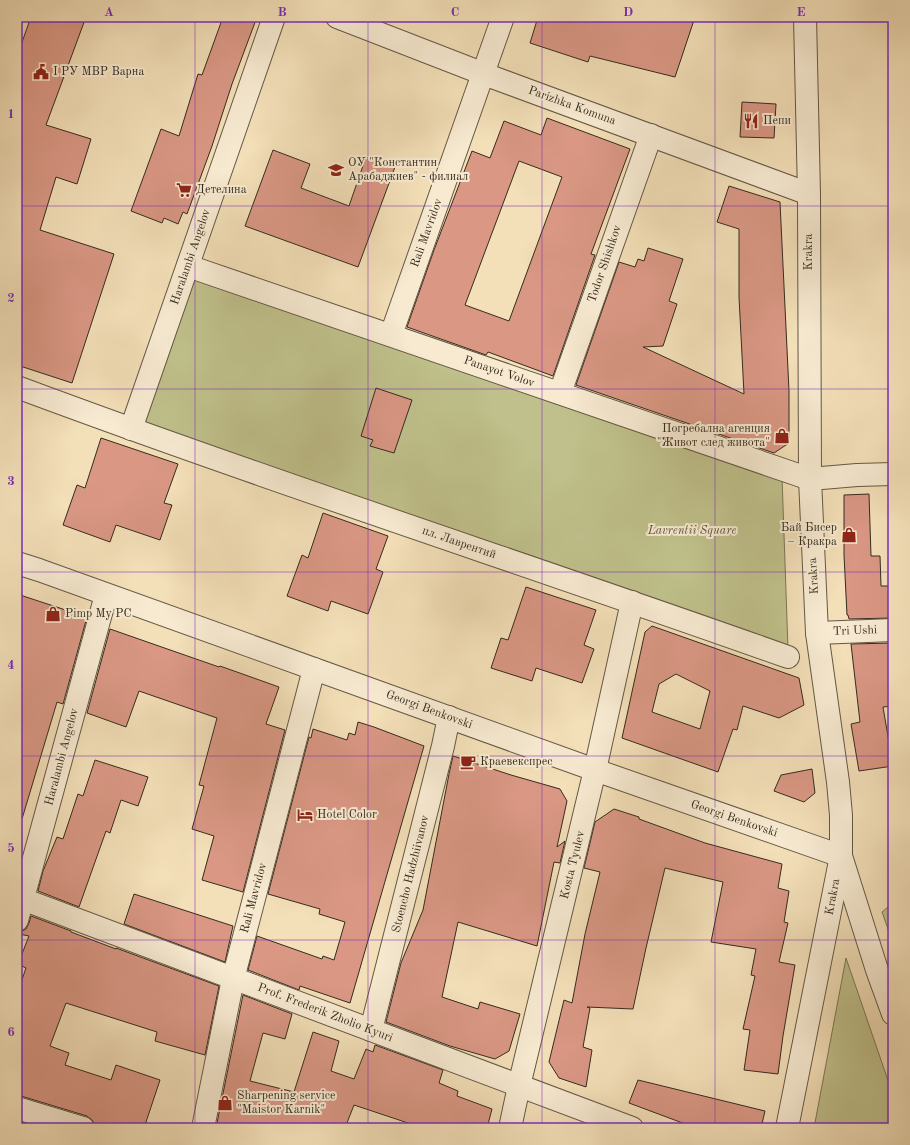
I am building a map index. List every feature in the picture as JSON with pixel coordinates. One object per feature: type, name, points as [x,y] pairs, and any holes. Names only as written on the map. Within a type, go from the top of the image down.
[{"type":"street","name":"Haralambi Angelov","points":[[131,428],[274,17]]},
{"type":"street","name":"Parizhka Komuna","points":[[337,17],[484,74],[808,194]]},
{"type":"street","name":"Rali Mavridov","points":[[391,335],[503,17]]},
{"type":"street","name":"Krakra","points":[[788,1128],[842,856],[841,815],[838,782],[817,633],[810,480],[805,17]]},
{"type":"street","name":"Todor Shishkov","points":[[560,393],[651,135]]},
{"type":"street","name":"Panayot Volov","points":[[188,266],[810,480]]},
{"type":"street","name":"пл. Лаврентий","points":[[17,388],[314,493],[788,657]]},
{"type":"street","points":[[810,480],[857,475],[893,474]]},
{"type":"street","name":"Georgi Benkovski","points":[[17,563],[596,770],[842,856]]},
{"type":"street","name":"Haralambi Angelov","points":[[17,920],[20,898],[106,595]]},
{"type":"street","name":"Kosta Tyulev","points":[[510,1128],[596,770],[632,602]]},
{"type":"street","name":"Tri Ushi","points":[[817,633],[893,630]]},
{"type":"street","name":"Rali Mavridov","points":[[203,1128],[233,978],[314,669]]},
{"type":"street","name":"Stoencho Hadzhiivanov","points":[[371,1030],[442,754],[449,717]]},
{"type":"street","points":[[842,856],[877,970],[893,1014]]},
{"type":"street","name":"Prof. Frederik Zholio Kyuri","points":[[20,898],[632,1128]]},
{"type":"street","points":[[17,1108],[83,1128]]},
{"type":"green space","name":"Lavrentii Square","points":[[193,275],[782,477],[788,649],[139,425]]},
{"type":"green space","points":[[893,903],[893,943],[882,912]]},
{"type":"green space","points":[[846,958],[893,1095],[893,1128],[814,1128]]},
{"type":"building","points":[[31,17],[86,17],[46,125],[91,139],[77,184],[56,177],[40,230],[114,254],[72,383],[17,365],[17,56]]},
{"type":"building","points":[[223,17],[257,17],[187,214],[183,212],[178,224],[164,218],[162,223],[131,211],[161,129],[179,136],[198,74],[202,75]]},
{"type":"building","points":[[538,17],[695,17],[675,77],[590,56],[588,62],[530,43]]},
{"type":"building","points":[[742,102],[776,104],[774,138],[740,137]]},
{"type":"building","points":[[547,118],[630,149],[591,254],[595,255],[553,376],[488,352],[486,355],[407,327],[434,250],[472,151],[490,158],[504,121],[541,135]],"holes":[[[519,161],[562,177],[509,321],[465,305]]]},
{"type":"building","points":[[273,150],[310,164],[301,188],[349,206],[366,157],[395,167],[358,267],[245,226]]},
{"type":"building","points":[[729,186],[780,202],[789,391],[789,443],[774,453],[576,385],[619,262],[635,267],[638,259],[644,261],[648,248],[683,259],[669,301],[677,304],[663,346],[643,347],[744,394],[739,297],[739,229],[717,222]]},
{"type":"building","points":[[376,388],[412,400],[394,453],[370,446],[373,440],[361,436]]},
{"type":"building","points":[[101,438],[178,464],[164,503],[172,505],[160,540],[116,525],[110,542],[63,525],[77,485],[85,488]]},
{"type":"building","points":[[869,494],[871,556],[880,556],[881,586],[893,586],[893,618],[849,619],[847,615],[844,555],[844,495]]},
{"type":"building","points":[[323,513],[388,536],[376,569],[383,572],[368,614],[331,601],[328,611],[287,596],[302,555],[308,558]]},
{"type":"building","points":[[526,587],[596,610],[584,645],[594,649],[582,683],[536,668],[532,681],[491,668],[501,638],[508,640]]},
{"type":"building","points":[[17,594],[87,617],[63,704],[57,702],[22,819],[17,818]]},
{"type":"building","points":[[652,626],[799,678],[804,705],[779,718],[743,706],[737,730],[733,729],[718,772],[622,738],[645,632]],"holes":[[[676,674],[710,691],[700,729],[652,712],[659,684]]]},
{"type":"building","points":[[110,629],[279,687],[266,724],[285,730],[243,892],[202,880],[214,836],[192,829],[204,786],[199,785],[217,718],[139,691],[126,727],[87,713]]},
{"type":"building","points":[[893,643],[893,706],[883,707],[893,766],[859,771],[851,724],[860,722],[851,644]]},
{"type":"building","points":[[358,722],[424,746],[350,1003],[300,986],[299,990],[248,970],[257,936],[322,959],[323,956],[334,960],[345,922],[319,914],[320,909],[268,894],[309,737],[311,738],[313,729],[347,740],[349,733],[355,735]]},
{"type":"building","points":[[453,756],[560,789],[567,801],[557,847],[565,841],[560,863],[554,862],[537,946],[458,922],[442,997],[478,1009],[480,1002],[520,1014],[509,1051],[495,1059],[450,1046],[386,1022],[401,963],[423,910]]},
{"type":"building","points":[[95,760],[148,777],[138,806],[121,800],[110,833],[106,831],[79,907],[38,891],[43,871],[57,837],[63,839],[78,794],[83,796]]},
{"type":"building","points":[[812,769],[815,793],[804,802],[774,791],[781,775]]},
{"type":"building","points":[[614,809],[639,817],[639,819],[705,843],[782,864],[778,888],[789,891],[784,922],[788,923],[779,962],[795,965],[778,1074],[744,1070],[750,1030],[743,1029],[755,976],[751,975],[756,949],[711,942],[723,882],[665,868],[633,1009],[587,1007],[590,1008],[583,1047],[592,1050],[586,1087],[559,1078],[549,1062],[564,1000],[572,1003],[585,934],[600,872],[584,868],[595,822]]},
{"type":"building","points":[[134,894],[233,926],[225,962],[124,924]]},
{"type":"building","points":[[31,916],[116,949],[219,986],[205,1055],[155,1041],[157,1032],[66,1003],[50,1046],[69,1053],[65,1065],[111,1080],[116,1065],[160,1080],[144,1128],[95,1128],[92,1120],[87,1116],[17,1096],[17,994],[26,968],[18,964],[29,936],[19,934],[26,929]]},
{"type":"building","points":[[243,995],[292,1014],[285,1039],[263,1033],[250,1081],[294,1092],[313,1032],[339,1041],[331,1071],[354,1079],[366,1049],[373,1052],[375,1045],[443,1070],[439,1083],[458,1091],[457,1096],[492,1109],[487,1128],[423,1128],[354,1105],[345,1128],[216,1128]]},
{"type":"building","points":[[638,1080],[765,1111],[761,1128],[696,1128],[629,1103]]},
{"type":"building","points":[[17,1121],[40,1128],[17,1128]]},
{"type":"place","name":"I РУ МВР Варна","points":[[41,72]]},
{"type":"place","name":"Пепи","points":[[751,121]]},
{"type":"place","name":"ОУ \"Константин Арабаджиев\" - филиал","points":[[336,170]]},
{"type":"place","name":"Детелина","points":[[184,190]]},
{"type":"place","name":"Погребална агенция \"Живот след живота\"","points":[[782,436]]},
{"type":"place","name":"Бай Бисер – Кракра","points":[[849,535]]},
{"type":"place","name":"Pimp My PC","points":[[53,614]]},
{"type":"place","name":"Краевекспрес","points":[[468,762]]},
{"type":"place","name":"Hotel Color","points":[[305,815]]},
{"type":"place","name":"Sharpening service \"Maistor Karnik\"","points":[[225,1103]]}]
